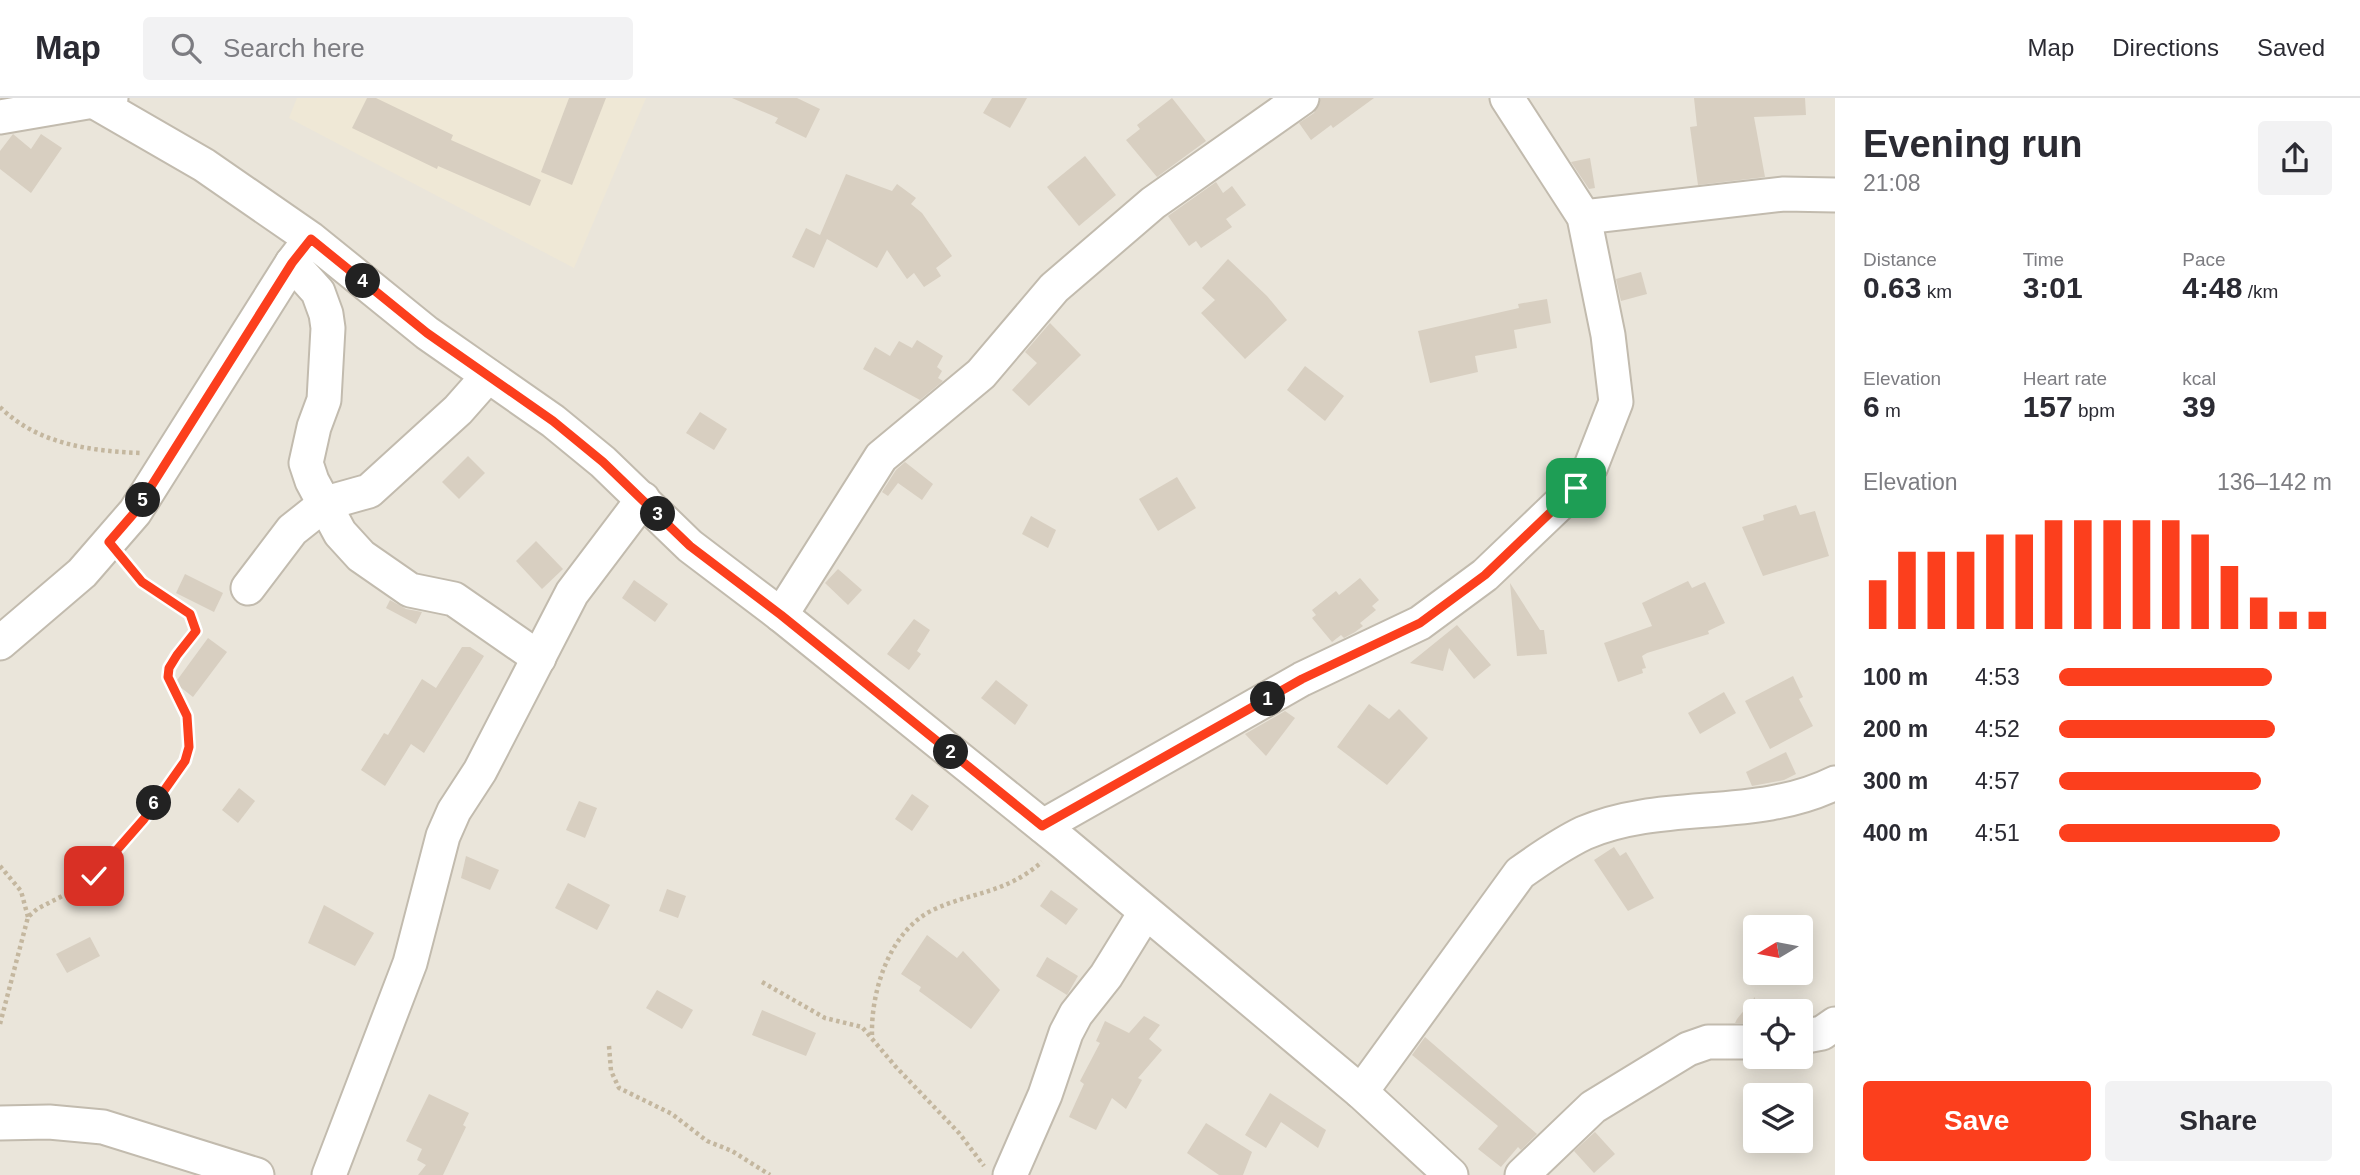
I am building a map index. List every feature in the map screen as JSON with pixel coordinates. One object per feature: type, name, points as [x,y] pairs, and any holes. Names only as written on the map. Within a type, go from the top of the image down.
[{"type":"street","points":[[781,615],[881,457],[981,374],[1054,288],[1133,220],[1302,98]]},
{"type":"street","points":[[1054,835],[1302,679],[1420,623],[1485,575],[1576,488],[1591,466],[1616,402],[1608,335],[1584,217],[1507,98]]},
{"type":"street","points":[[0,117],[99,100],[204,164],[301,251],[427,333],[553,421],[643,499],[690,546],[781,615],[1054,835],[1361,1092],[1451,1175]]},
{"type":"street","points":[[1584,217],[1784,194],[1835,195]]},
{"type":"street","points":[[0,643],[82,573],[135,512],[301,251]]},
{"type":"street","points":[[301,251],[324,303],[328,328],[324,400],[314,427],[306,463],[312,481],[340,533],[361,556],[410,590],[454,599],[539,658]]},
{"type":"street","points":[[248,588],[292,530],[326,503],[369,491],[458,410],[488,376]]},
{"type":"street","points":[[329,1175],[410,963],[443,836],[454,811],[480,771],[572,593],[643,499]]},
{"type":"street","points":[[1361,1092],[1520,873],[1549,852],[1586,833],[1629,820],[1784,803],[1814,794],[1835,783]]},
{"type":"street","points":[[1000,1174],[1045,1095],[1066,1033],[1076,1014],[1106,976],[1145,913]]},
{"type":"street","points":[[1813,1035],[1822,1033],[1835,1024]]},
{"type":"street","points":[[1521,1175],[1593,1107],[1688,1049],[1708,1042],[1743,1042]]},
{"type":"street","points":[[0,1123],[49,1122],[103,1127],[257,1175]]},
{"type":"path","points":[[0,407],[11,419],[44,437],[69,445],[107,452],[172,454]]},
{"type":"path","points":[[28,918],[37,909],[74,890],[107,864],[144,819],[181,767],[189,747],[187,716],[168,677],[169,668],[196,631],[195,624],[190,614],[142,582],[109,542]]},
{"type":"path","points":[[872,1036],[871,1012],[884,968],[905,931],[916,919],[936,908],[976,897],[1017,880],[1054,835]]},
{"type":"path","points":[[0,866],[21,891],[28,918],[0,1024]]},
{"type":"path","points":[[762,982],[825,1018],[862,1027],[896,1067],[1000,1174]]},
{"type":"path","points":[[609,1046],[611,1071],[619,1088],[672,1114],[707,1141],[740,1156],[770,1175]]},
{"type":"shaded area","points":[[0,98],[1835,98],[1835,1175],[0,1175]]},
{"type":"shaded area","points":[[297,98],[646,98],[574,268],[289,118]]},
{"type":"building","points":[[367,98],[376,98],[453,135],[451,140],[541,180],[530,206],[438,166],[437,169],[352,128]]},
{"type":"building","points":[[569,98],[606,98],[572,185],[541,172]]},
{"type":"building","points":[[732,98],[797,98],[820,109],[806,138],[775,123],[778,118]]},
{"type":"building","points":[[992,98],[1027,98],[1010,128],[983,113]]},
{"type":"building","points":[[1172,98],[1206,141],[1157,177],[1126,140],[1140,129],[1137,125]]},
{"type":"building","points":[[1321,98],[1374,98],[1333,128],[1331,125],[1311,140],[1299,123],[1314,113]]},
{"type":"building","points":[[1694,98],[1805,98],[1806,115],[1754,117],[1765,177],[1698,185],[1690,127],[1697,126]]},
{"type":"building","points":[[13,134],[31,149],[41,134],[62,148],[31,193],[0,169],[0,151]]},
{"type":"building","points":[[1085,156],[1116,195],[1079,226],[1047,187]]},
{"type":"building","points":[[1590,158],[1595,188],[1589,189],[1571,162]]},
{"type":"building","points":[[846,174],[892,191],[897,184],[916,198],[911,204],[922,213],[952,256],[936,268],[941,276],[924,287],[914,273],[907,279],[887,250],[877,268],[827,239],[814,268],[792,257],[806,228],[820,235]]},
{"type":"building","points":[[1216,182],[1223,193],[1232,186],[1246,205],[1226,219],[1232,227],[1201,248],[1196,241],[1189,246],[1168,216]]},
{"type":"building","points":[[1228,259],[1267,296],[1287,320],[1245,359],[1201,313],[1215,300],[1202,288]]},
{"type":"building","points":[[1641,272],[1647,294],[1621,301],[1616,279]]},
{"type":"building","points":[[1547,299],[1551,323],[1514,330],[1517,348],[1475,356],[1478,372],[1430,383],[1418,331],[1519,308],[1518,304]]},
{"type":"building","points":[[1050,323],[1081,355],[1029,406],[1012,390],[1037,363],[1025,352]]},
{"type":"building","points":[[917,340],[943,356],[937,367],[942,371],[938,378],[943,381],[920,400],[863,369],[875,347],[890,356],[899,341],[912,348]]},
{"type":"building","points":[[1305,366],[1344,396],[1325,421],[1287,390]]},
{"type":"building","points":[[700,412],[727,429],[714,450],[686,433]]},
{"type":"building","points":[[468,456],[485,473],[459,499],[442,482]]},
{"type":"building","points":[[905,462],[933,484],[922,500],[898,483],[888,496],[882,492],[896,470]]},
{"type":"building","points":[[1177,477],[1196,508],[1158,531],[1139,499]]},
{"type":"building","points":[[1796,505],[1800,515],[1815,511],[1829,556],[1763,576],[1742,527],[1764,520],[1763,515]]},
{"type":"building","points":[[1031,516],[1056,530],[1048,548],[1022,534]]},
{"type":"building","points":[[536,541],[563,569],[542,589],[516,561]]},
{"type":"building","points":[[838,569],[862,590],[848,605],[825,583]]},
{"type":"building","points":[[185,574],[223,593],[214,612],[176,593]]},
{"type":"building","points":[[1360,578],[1379,600],[1372,606],[1376,610],[1360,623],[1363,626],[1355,632],[1344,638],[1341,635],[1332,642],[1312,618],[1316,615],[1312,610],[1336,591],[1339,595]]},
{"type":"building","points":[[634,580],[668,604],[655,622],[622,598]]},
{"type":"building","points":[[1688,581],[1692,588],[1705,582],[1725,623],[1708,631],[1709,634],[1647,653],[1642,656],[1646,668],[1642,669],[1643,673],[1618,682],[1604,643],[1652,626],[1642,603]]},
{"type":"building","points":[[1510,583],[1540,630],[1544,630],[1547,654],[1517,656]]},
{"type":"building","points":[[390,600],[406,609],[422,612],[416,624],[386,608]]},
{"type":"building","points":[[914,619],[930,630],[917,651],[921,654],[909,670],[887,654]]},
{"type":"building","points":[[1457,625],[1491,665],[1474,679],[1449,648],[1443,671],[1410,663]]},
{"type":"building","points":[[208,638],[227,652],[193,697],[175,683]]},
{"type":"building","points":[[462,647],[470,647],[484,656],[424,753],[411,744],[385,786],[361,770],[384,733],[388,735],[422,679],[436,688]]},
{"type":"building","points":[[1793,676],[1803,697],[1799,699],[1813,726],[1770,749],[1745,701]]},
{"type":"building","points":[[996,680],[1028,705],[1015,725],[981,698]]},
{"type":"building","points":[[1724,692],[1736,713],[1700,734],[1688,713]]},
{"type":"building","points":[[1369,704],[1389,719],[1399,709],[1428,738],[1387,785],[1337,747]]},
{"type":"building","points":[[1285,711],[1295,718],[1266,756],[1245,734]]},
{"type":"building","points":[[1786,752],[1796,774],[1784,780],[1752,786],[1746,772]]},
{"type":"building","points":[[239,788],[255,801],[238,823],[222,810]]},
{"type":"building","points":[[912,794],[929,806],[912,831],[895,819]]},
{"type":"building","points":[[579,801],[597,808],[585,838],[566,830]]},
{"type":"building","points":[[1614,847],[1620,856],[1626,852],[1654,898],[1628,911],[1594,860]]},
{"type":"building","points":[[466,856],[499,870],[490,890],[461,878]]},
{"type":"building","points":[[568,883],[610,905],[597,930],[555,908]]},
{"type":"building","points":[[667,889],[686,896],[678,918],[659,911]]},
{"type":"building","points":[[1051,890],[1078,909],[1066,925],[1040,906]]},
{"type":"building","points":[[324,905],[374,933],[355,966],[308,943]]},
{"type":"building","points":[[927,935],[957,958],[963,951],[1000,990],[971,1029],[919,991],[921,987],[901,974]]},
{"type":"building","points":[[90,937],[100,956],[67,973],[56,954]]},
{"type":"building","points":[[1047,957],[1078,976],[1067,995],[1036,976]]},
{"type":"building","points":[[657,990],[693,1010],[682,1029],[646,1008]]},
{"type":"building","points":[[762,1010],[816,1033],[806,1056],[752,1035]]},
{"type":"building","points":[[1743,1012],[1743,1023],[1735,1023]]},
{"type":"building","points":[[1144,1016],[1160,1025],[1149,1039],[1162,1050],[1138,1078],[1142,1080],[1126,1109],[1112,1098],[1096,1130],[1069,1117],[1084,1084],[1080,1081],[1100,1043],[1096,1041],[1105,1021],[1129,1033]]},
{"type":"building","points":[[1425,1037],[1537,1134],[1521,1150],[1518,1147],[1501,1167],[1478,1149],[1498,1126],[1412,1055]]},
{"type":"building","points":[[1270,1093],[1326,1130],[1318,1148],[1281,1122],[1266,1148],[1245,1135]]},
{"type":"building","points":[[429,1094],[469,1113],[463,1125],[466,1127],[443,1175],[418,1175],[426,1165],[417,1160],[422,1149],[406,1141]]},
{"type":"building","points":[[1206,1123],[1252,1152],[1243,1175],[1219,1175],[1187,1153]]},
{"type":"building","points":[[1595,1132],[1615,1154],[1594,1173],[1574,1151]]},
{"type":"route","points":[[94,876],[144,819],[185,761],[189,747],[187,716],[168,677],[169,668],[196,631],[190,614],[142,582],[109,542],[135,512],[292,263],[311,239],[427,333],[553,421],[603,462],[690,546],[781,615],[1042,826],[1302,679],[1420,623],[1485,575],[1576,488]]}]
